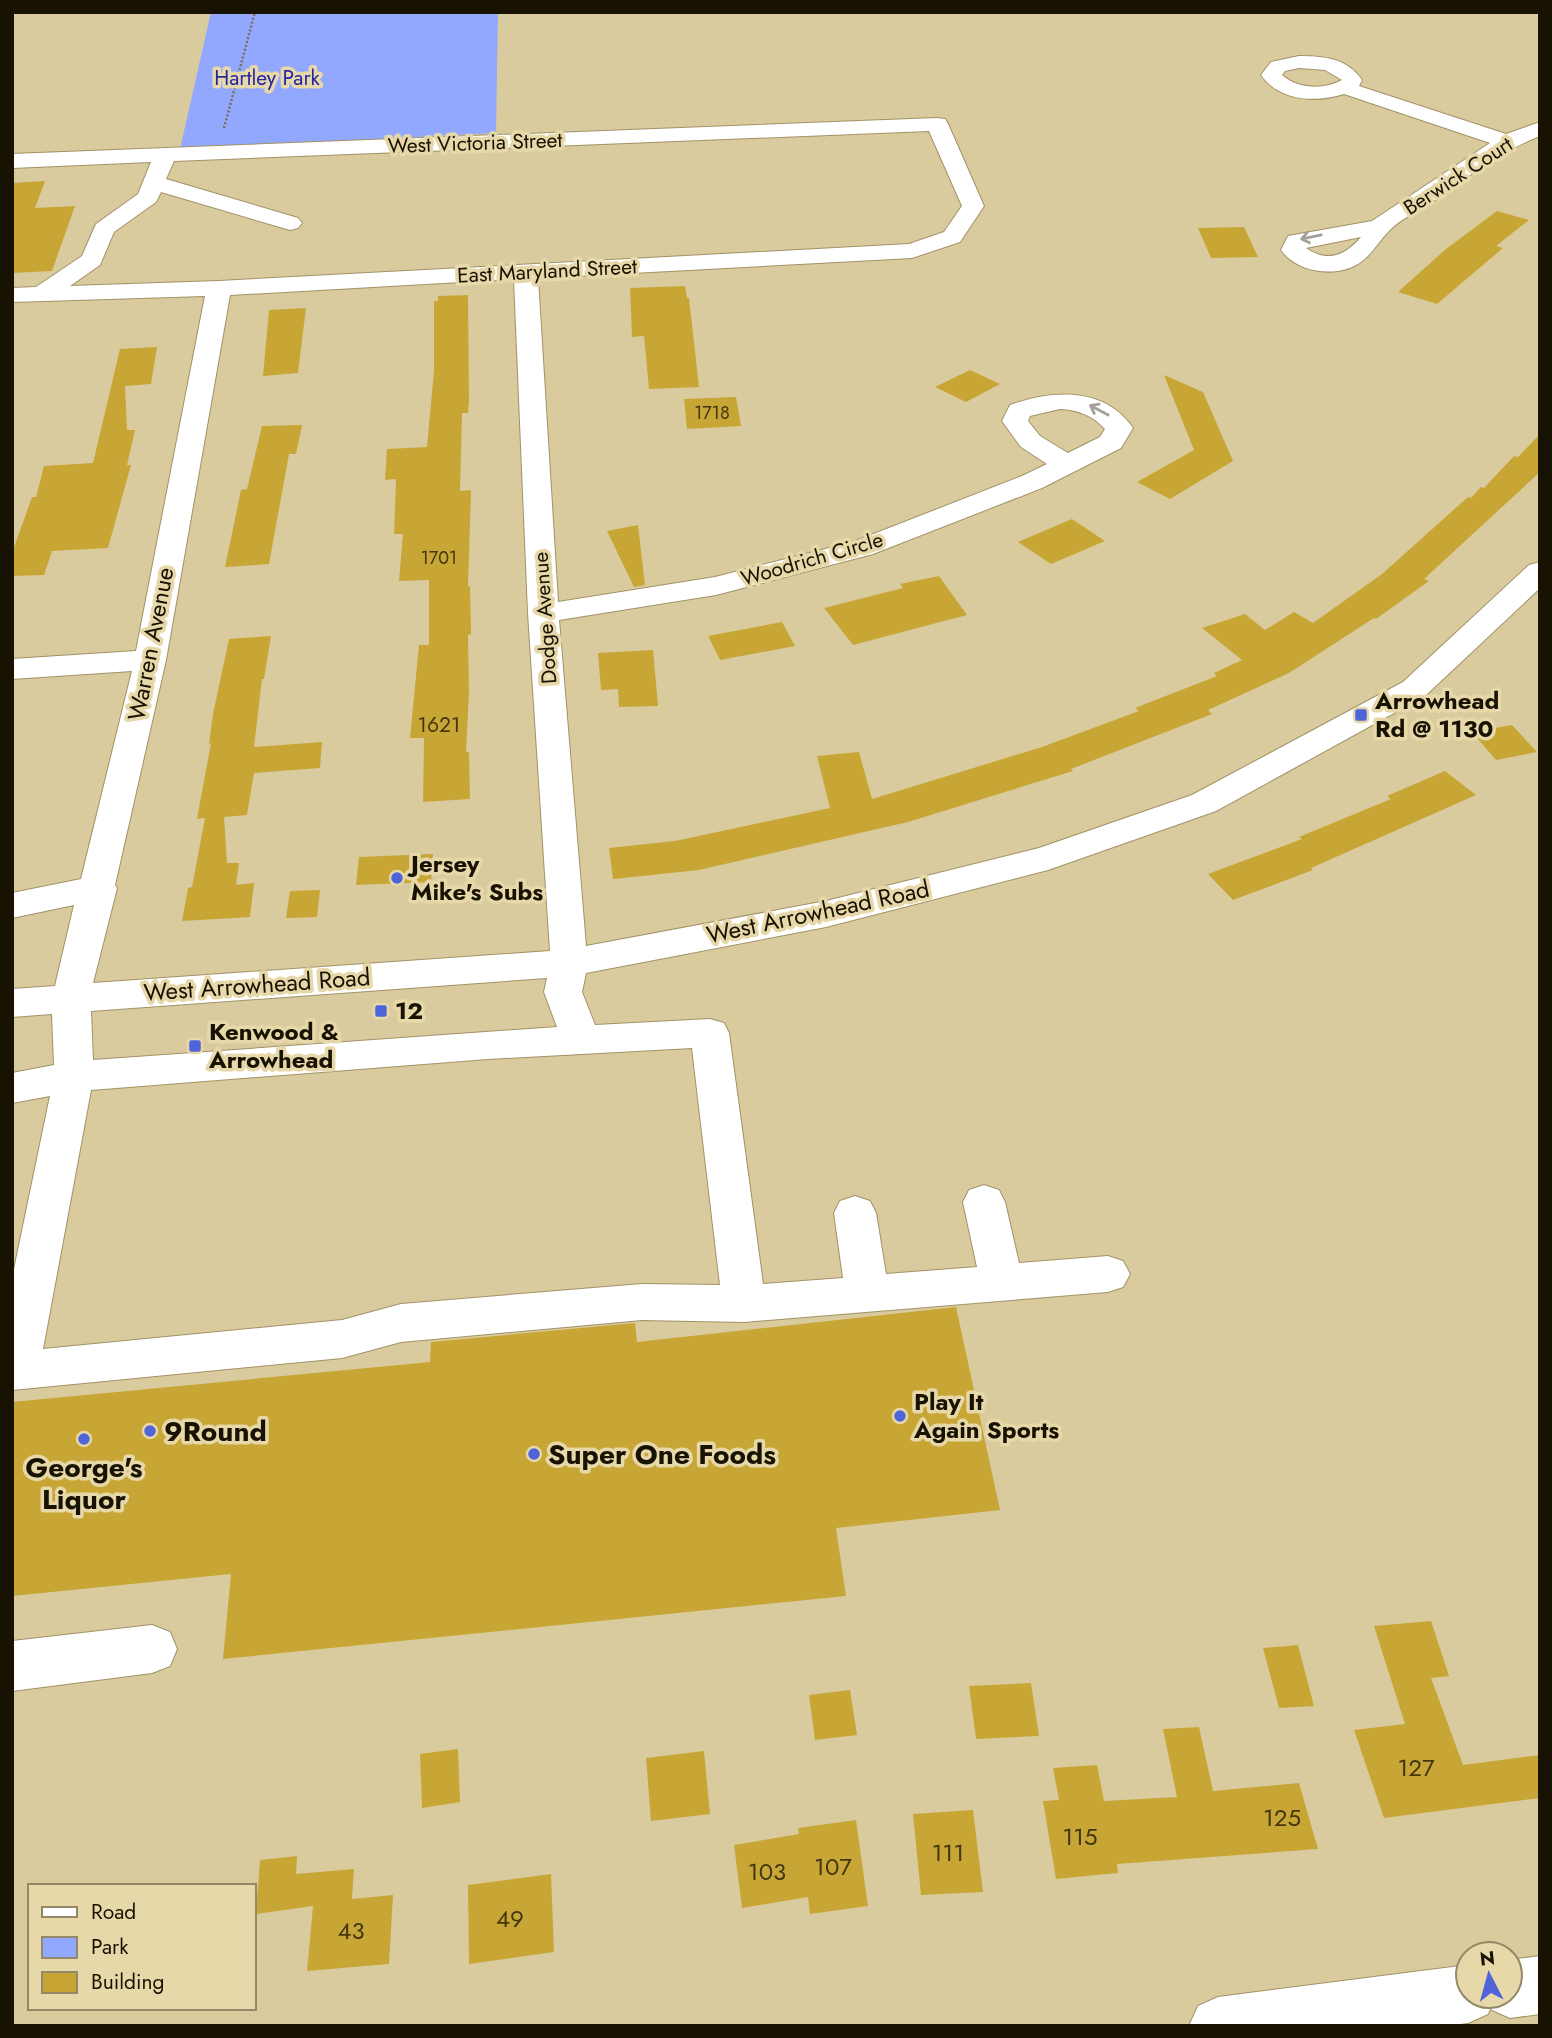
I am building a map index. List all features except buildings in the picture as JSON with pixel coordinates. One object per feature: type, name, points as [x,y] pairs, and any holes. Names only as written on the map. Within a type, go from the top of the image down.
[{"type":"street","points":[[1345,88],[1507,141]]},
{"type":"street","name":"West Victoria Street","points":[[12,161],[937,124]]},
{"type":"street","name":"East Maryland Street","points":[[12,295],[526,273],[912,251],[952,237],[973,206],[937,124]]},
{"type":"street","name":"Berwick Court","points":[[1379,227],[1507,141],[1540,128]]},
{"type":"street","points":[[43,293],[92,260],[104,229],[148,197],[156,183],[165,155]]},
{"type":"street","points":[[156,183],[290,223]]},
{"type":"street","name":"Dodge Avenue","points":[[526,273],[544,613],[569,963],[563,992],[581,1040]]},
{"type":"street","name":"Warren Avenue","points":[[14,1371],[74,1076],[71,998],[99,888],[149,660],[219,288]]},
{"type":"street","name":"Woodrich Circle","points":[[544,613],[716,586],[863,548],[1032,482],[1067,463]]},
{"type":"street","name":"West Arrowhead Road","points":[[12,1003],[569,963],[826,914],[1048,858],[1204,803],[1413,689],[1540,570]]},
{"type":"street","points":[[12,669],[149,660]]},
{"type":"street","points":[[12,906],[99,888]]},
{"type":"street","points":[[12,1088],[74,1076],[475,1045],[710,1033],[744,1304]]},
{"type":"street","points":[[984,1202],[1002,1284]]},
{"type":"street","points":[[855,1213],[868,1295]]},
{"type":"street","points":[[14,1371],[342,1339],[401,1323],[642,1302],[744,1304],[1108,1274]]},
{"type":"street","points":[[12,1666],[152,1649]]},
{"type":"street","points":[[1218,2026],[1454,1996]]},
{"type":"path","points":[[218,153],[255,12]]},
{"type":"green space","name":"Hartley Park","points":[[211,12],[498,12],[496,133],[180,149]]},
{"type":"place","name":"Arrowhead Rd @ 1130","points":[[1361,715]]},
{"type":"place","name":"Jersey Mike's Subs","points":[[397,878]]},
{"type":"place","name":"12","points":[[381,1011]]},
{"type":"place","name":"Kenwood & Arrowhead","points":[[195,1046]]},
{"type":"place","name":"Play It Again Sports","points":[[900,1416]]},
{"type":"place","name":"9Round","points":[[150,1431]]},
{"type":"place","name":"George's Liquor","points":[[84,1439]]},
{"type":"place","name":"Super One Foods","points":[[534,1454]]}]
